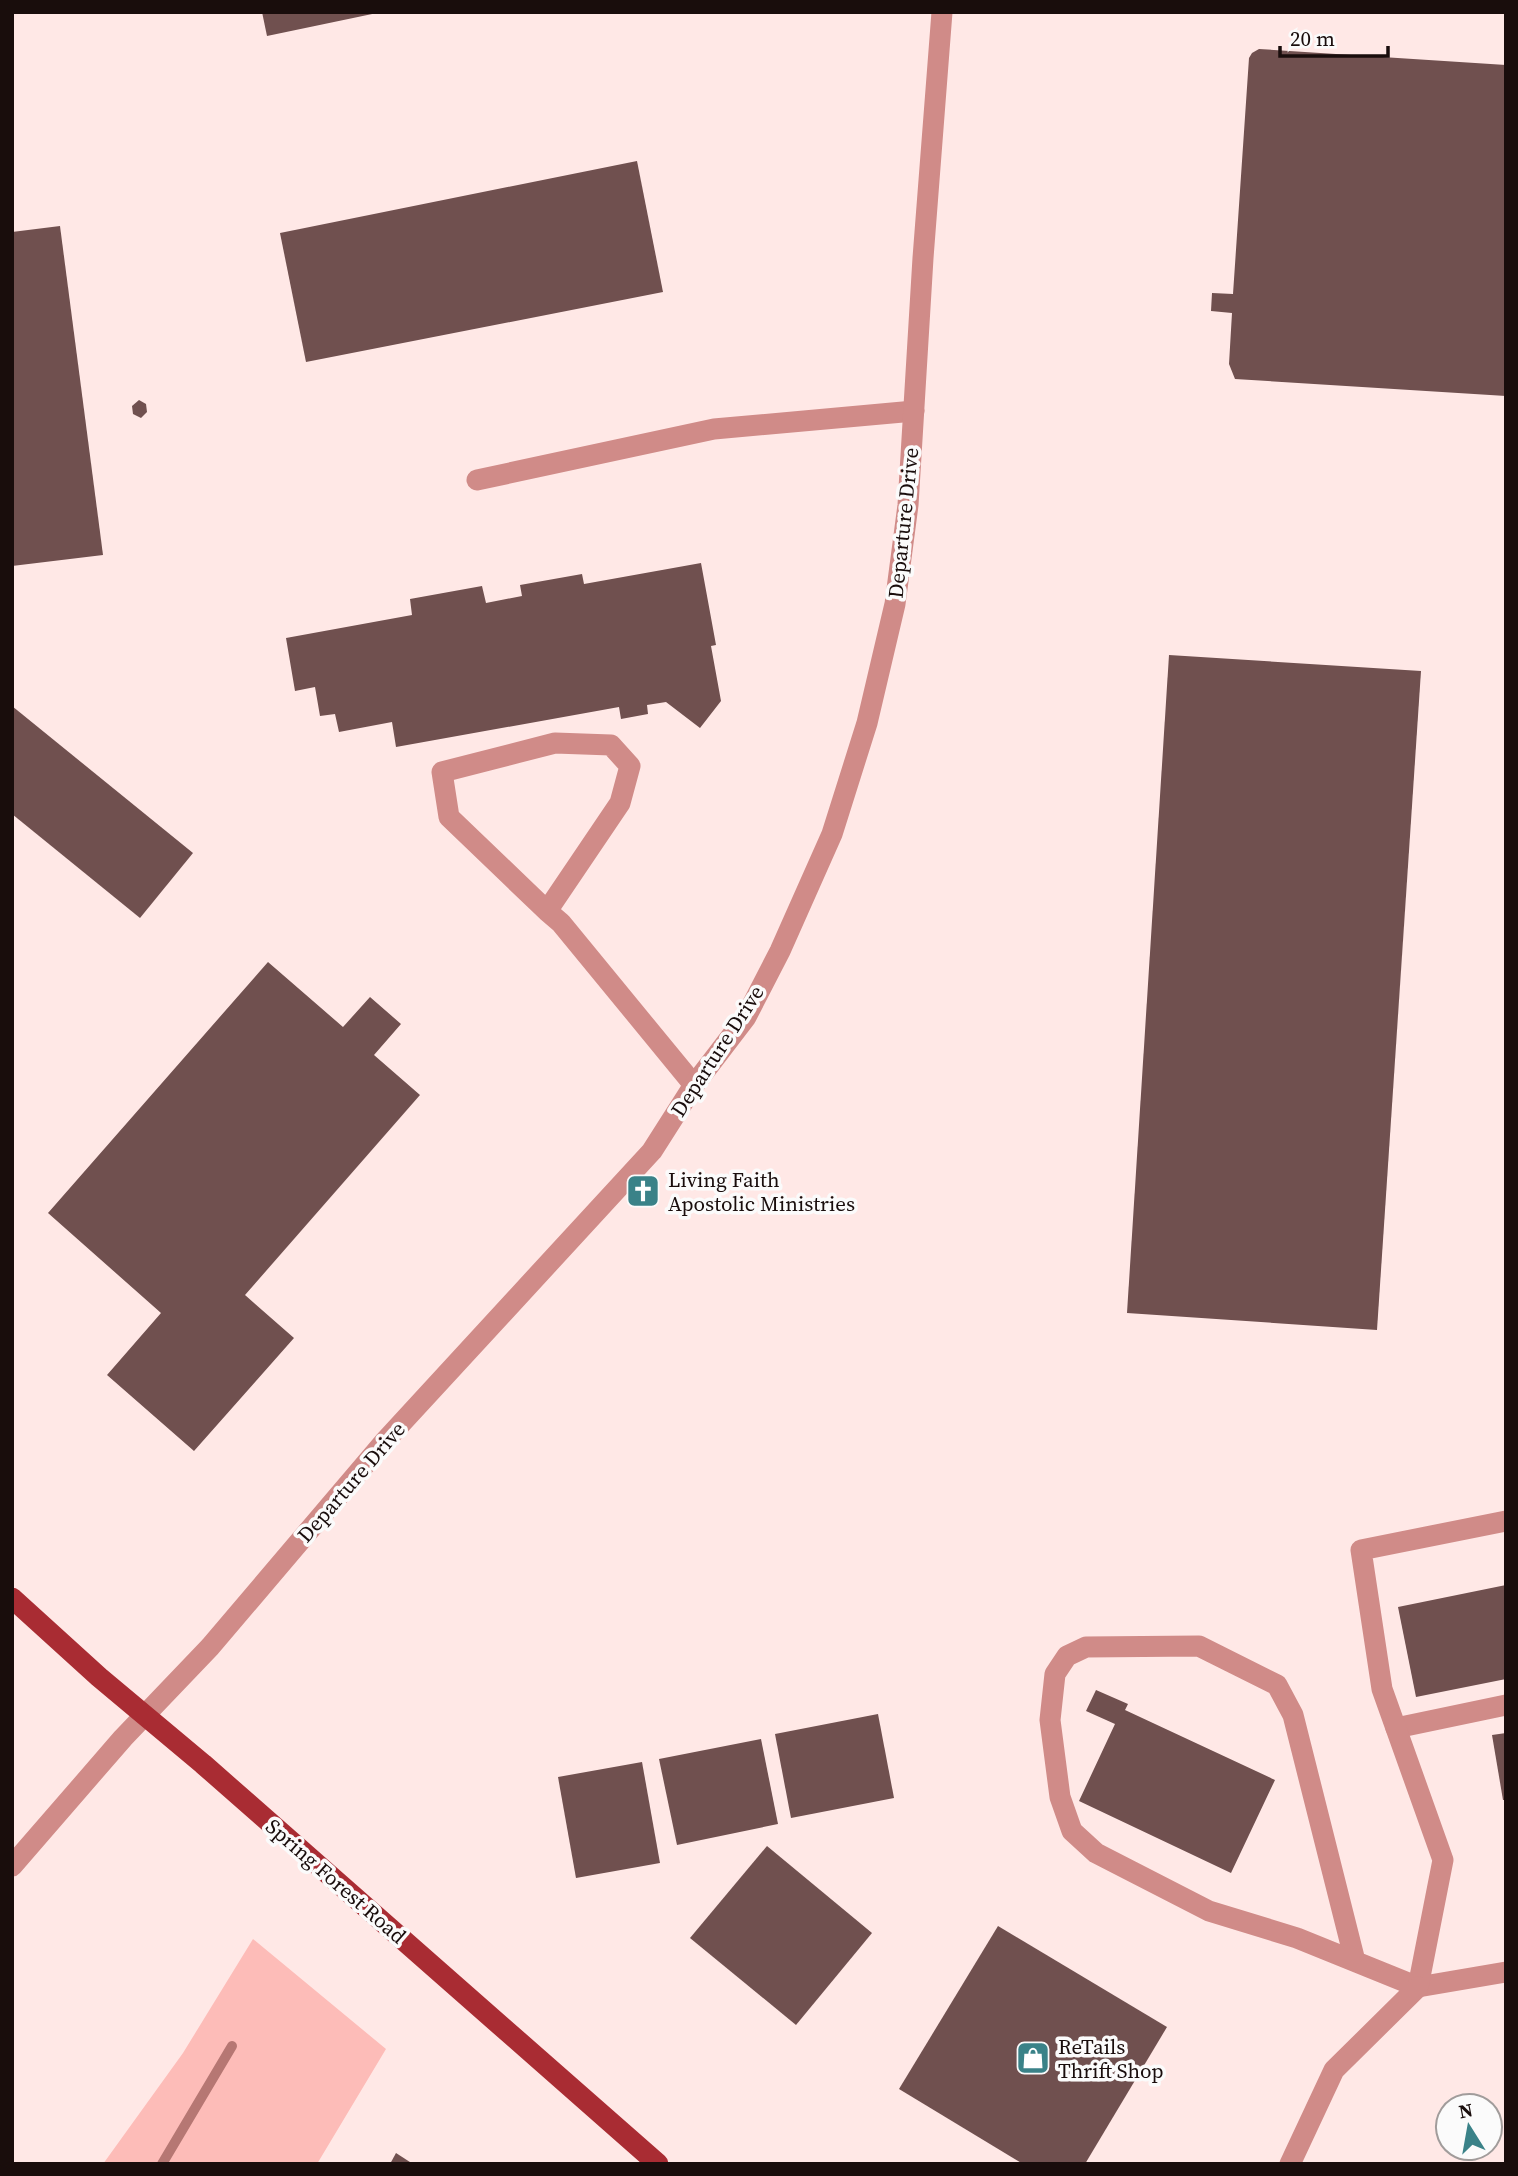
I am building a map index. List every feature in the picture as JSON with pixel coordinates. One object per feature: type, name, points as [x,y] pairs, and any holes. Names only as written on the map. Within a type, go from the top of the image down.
[{"type":"main road","name":"Spring Forest Road","points":[[12,1598],[658,2164]]},
{"type":"street","name":"Departure Drive","points":[[12,1866],[86,1778],[211,1647],[385,1441],[652,1151],[694,1086],[746,1017],[780,951],[836,822],[867,723],[895,604],[908,505],[942,12]]},
{"type":"street","points":[[477,480],[714,429],[914,411]]},
{"type":"street","points":[[547,911],[620,803],[630,766],[611,745],[555,743],[442,772],[449,817],[547,911],[561,923],[694,1086]]},
{"type":"street","points":[[1290,2164],[1334,2070],[1419,1987],[1443,1860],[1382,1689],[1361,1550],[1506,1521]]},
{"type":"street","points":[[1355,1961],[1293,1715],[1276,1685],[1199,1646],[1086,1647],[1067,1656],[1055,1674],[1050,1720],[1060,1797],[1072,1831],[1096,1853],[1209,1911],[1297,1938],[1419,1987],[1506,1972]]},
{"type":"street","points":[[1396,1728],[1506,1705]]},
{"type":"shaded area","points":[[253,1939],[386,2049],[317,2164],[103,2164],[183,2053]]},
{"type":"building","points":[[262,12],[377,12],[377,13],[267,36]]},
{"type":"building","points":[[1259,49],[1506,65],[1506,396],[1235,379],[1229,364],[1232,313],[1211,311],[1212,293],[1233,294],[1249,58]]},
{"type":"building","points":[[637,161],[663,292],[306,362],[280,233]]},
{"type":"building","points":[[60,226],[103,555],[12,566],[12,232]]},
{"type":"building","points":[[139,400],[146,404],[147,412],[141,418],[133,414],[132,406]]},
{"type":"building","points":[[701,563],[716,645],[711,646],[721,701],[700,728],[666,702],[647,705],[648,714],[621,719],[619,707],[396,747],[392,722],[339,732],[335,714],[320,716],[315,687],[295,691],[286,638],[412,615],[410,599],[482,586],[486,603],[522,596],[520,585],[582,574],[584,584]]},
{"type":"building","points":[[1169,655],[1421,671],[1377,1330],[1127,1313]]},
{"type":"building","points":[[12,706],[193,853],[140,918],[12,814]]},
{"type":"building","points":[[268,962],[343,1027],[370,997],[401,1024],[374,1055],[420,1095],[245,1295],[294,1338],[194,1451],[107,1375],[161,1313],[48,1213]]},
{"type":"building","points":[[1506,1585],[1506,1679],[1416,1697],[1398,1607]]},
{"type":"building","points":[[1096,1690],[1128,1704],[1125,1710],[1275,1780],[1231,1873],[1079,1801],[1115,1724],[1086,1711]]},
{"type":"building","points":[[878,1714],[894,1798],[791,1818],[775,1734]]},
{"type":"building","points":[[1506,1733],[1506,1800],[1503,1800],[1492,1735]]},
{"type":"building","points":[[761,1739],[778,1824],[677,1845],[659,1759]]},
{"type":"building","points":[[642,1762],[660,1863],[576,1878],[558,1777]]},
{"type":"building","points":[[767,1846],[872,1933],[796,2025],[690,1938]]},
{"type":"building","name":"ReTails Thrift Shop","points":[[998,1926],[1167,2027],[1085,2164],[1023,2164],[899,2089]]},
{"type":"building","points":[[396,2153],[413,2164],[390,2164]]},
{"type":"waterway","points":[[162,2164],[232,2046]]},
{"type":"place","name":"Living Faith Apostolic Ministries","points":[[643,1191]]},
{"type":"place","name":"ReTails Thrift Shop","points":[[1033,2058]]}]
